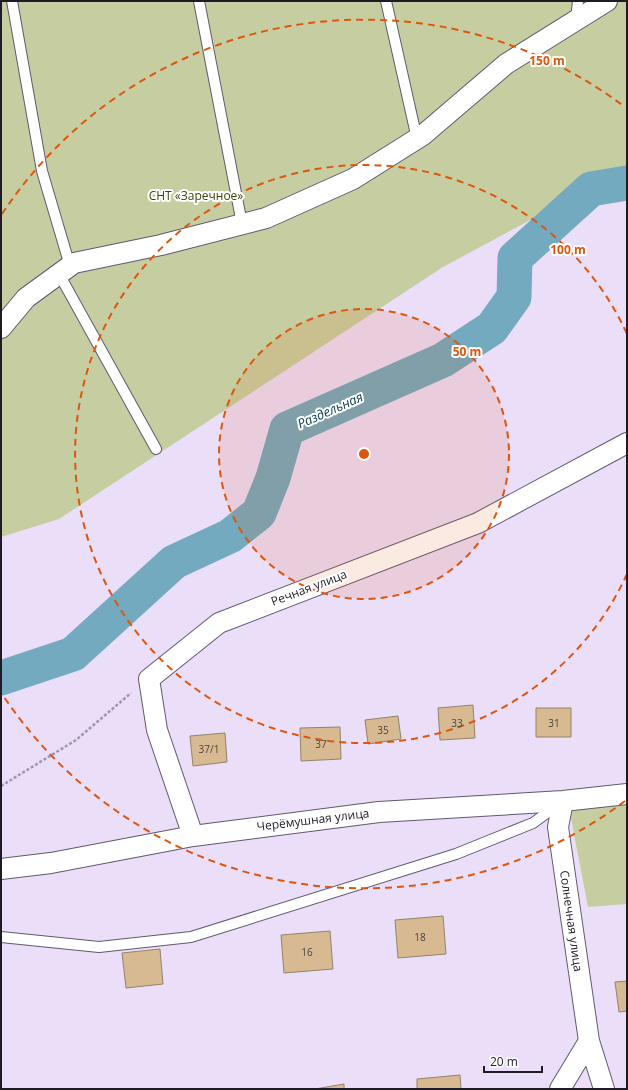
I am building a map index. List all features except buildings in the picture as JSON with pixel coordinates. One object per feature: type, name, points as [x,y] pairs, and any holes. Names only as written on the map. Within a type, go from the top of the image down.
[{"type":"street","points":[[1,328],[26,298],[74,263],[161,246],[266,218],[353,179],[417,139],[506,64],[607,1]]},
{"type":"street","name":"Речная улица","points":[[149,679],[219,623],[478,523],[627,443]]},
{"type":"street","points":[[149,679],[158,730],[193,836]]},
{"type":"street","name":"Черёмушная улица","points":[[1,869],[51,863],[193,836],[379,812],[564,801],[627,794]]},
{"type":"street","name":"Солнечная улица","points":[[564,801],[558,827],[588,1041],[604,1089]]},
{"type":"street","points":[[560,1089],[588,1041]]},
{"type":"lane","points":[[12,1],[42,171],[65,270],[156,449]]},
{"type":"lane","points":[[198,1],[242,224]]},
{"type":"lane","points":[[386,1],[417,139]]},
{"type":"lane","points":[[576,20],[578,1]]},
{"type":"lane","points":[[1,937],[99,947],[191,937],[456,854],[533,823],[564,801]]},
{"type":"path","points":[[1,786],[76,740],[149,679]]},
{"type":"green space","name":"СНТ «Заречное»","points":[[1,1],[627,1],[627,168],[443,267],[59,519],[1,537]]},
{"type":"green space","points":[[627,805],[627,904],[588,907],[569,808]]},
{"type":"waterway","name":"Раздельная","points":[[1,678],[73,654],[174,562],[230,536],[259,513],[273,478],[287,429],[443,360],[492,328],[514,297],[515,258],[591,189],[627,183]]}]
